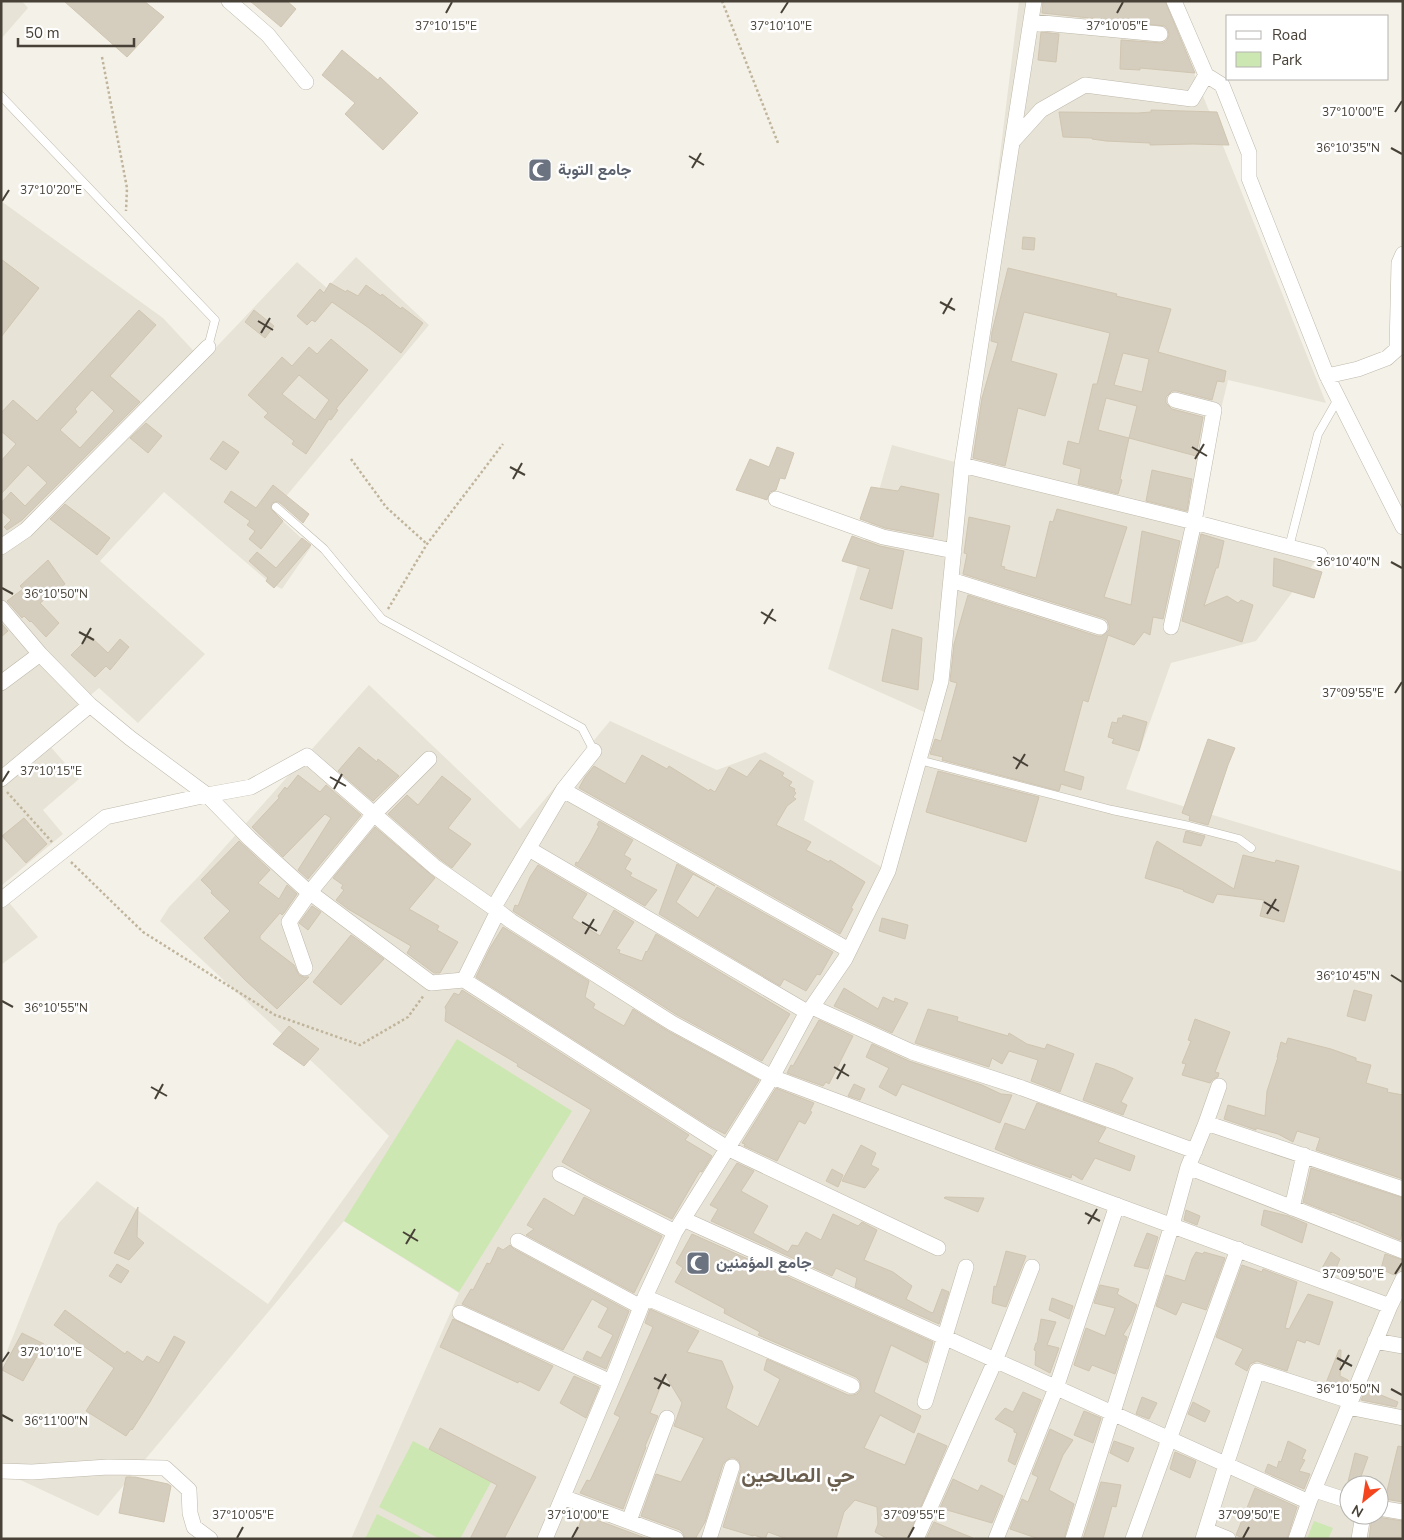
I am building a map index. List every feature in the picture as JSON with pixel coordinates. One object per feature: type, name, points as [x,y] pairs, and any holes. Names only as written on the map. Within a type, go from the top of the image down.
[{"type":"street","points":[[229,1],[268,35],[306,82]]},
{"type":"street","points":[[545,1539],[643,1302],[679,1226],[772,1077],[809,1009],[845,959],[888,871],[941,681],[962,465],[1034,1]]},
{"type":"street","points":[[1174,1],[1206,75],[1222,85],[1249,153],[1249,178],[1327,376],[1403,527]]},
{"type":"street","points":[[1032,22],[1160,34]]},
{"type":"street","points":[[1013,142],[1041,110],[1086,85],[1192,100],[1206,75]]},
{"type":"street","points":[[1327,376],[1358,369],[1387,358],[1397,349],[1399,263],[1403,254]]},
{"type":"street","points":[[1,547],[26,530],[208,347]]},
{"type":"street","points":[[1171,626],[1194,522],[1214,410],[1174,400]]},
{"type":"street","points":[[962,465],[1320,555]]},
{"type":"street","points":[[776,498],[883,537],[954,551]]},
{"type":"street","points":[[951,580],[1100,628]]},
{"type":"street","points":[[1,608],[40,654],[90,705],[130,738],[207,795],[250,839],[310,892],[432,983],[464,980],[727,1148],[938,1248]]},
{"type":"street","points":[[5,675],[40,654]]},
{"type":"street","points":[[4,785],[90,705]]},
{"type":"street","points":[[464,980],[496,909],[529,849],[563,790],[594,751]]},
{"type":"street","points":[[1,900],[106,817],[250,787],[306,756],[435,867],[511,921],[672,1023],[772,1077],[1390,1306]]},
{"type":"street","points":[[305,968],[289,922],[310,892],[374,814],[429,759]]},
{"type":"street","points":[[563,790],[849,950]]},
{"type":"street","points":[[529,849],[809,1009],[912,1052],[1022,1088],[1195,1151]]},
{"type":"street","points":[[1073,1539],[1172,1225],[1188,1167],[1219,1086]]},
{"type":"street","points":[[1206,1122],[1403,1189]]},
{"type":"street","points":[[1292,1208],[1304,1156]]},
{"type":"street","points":[[1188,1167],[1403,1251]]},
{"type":"street","points":[[560,1174],[944,1338],[1226,1465],[1312,1496],[1339,1500]]},
{"type":"street","points":[[996,1539],[1056,1388],[1117,1205]]},
{"type":"street","points":[[518,1241],[643,1302],[852,1386]]},
{"type":"street","points":[[1133,1539],[1238,1249]]},
{"type":"street","points":[[925,1402],[966,1267]]},
{"type":"street","points":[[916,1539],[995,1361],[1032,1267]]},
{"type":"street","points":[[1296,1539],[1349,1404],[1403,1279]]},
{"type":"street","points":[[460,1313],[611,1382]]},
{"type":"street","points":[[1375,1341],[1403,1346]]},
{"type":"street","points":[[1228,1539],[1205,1534],[1257,1371],[1349,1404],[1403,1418]]},
{"type":"street","points":[[628,1521],[667,1418]]},
{"type":"street","points":[[1,1471],[32,1472],[108,1467],[165,1468],[189,1490],[190,1513],[194,1527],[210,1539]]},
{"type":"street","points":[[710,1539],[732,1467]]},
{"type":"street","points":[[563,1497],[676,1539]]},
{"type":"street","points":[[1389,1510],[1403,1512]]},
{"type":"street","points":[[1359,1539],[1361,1525]]},
{"type":"lane","points":[[1,96],[215,320],[208,347]]},
{"type":"lane","points":[[1289,547],[1318,434],[1338,399]]},
{"type":"lane","points":[[276,507],[324,549],[382,619],[582,728],[594,751]]},
{"type":"lane","points":[[919,760],[1112,810],[1189,826],[1239,839],[1251,848]]},
{"type":"path","points":[[722,1],[778,143]]},
{"type":"path","points":[[102,57],[127,188],[126,225]]},
{"type":"path","points":[[382,619],[427,544],[503,444]]},
{"type":"path","points":[[351,459],[386,508],[427,544]]},
{"type":"path","points":[[4,785],[62,852],[143,932],[275,1015],[360,1045],[408,1017],[432,983]]},
{"type":"shaded area","points":[[1,1],[22,1],[28,8],[1,39]]},
{"type":"shaded area","points":[[1019,1],[1165,1],[1326,403],[1228,380],[1194,522],[1320,555],[1256,641],[1171,663],[1126,789],[1403,872],[1403,1539],[351,1539],[459,1293],[344,1221],[98,1516],[1,1471],[1,1371],[7,1351],[58,1224],[97,1181],[268,1304],[389,1136],[322,1071],[160,921],[169,907],[199,876],[369,685],[520,829],[610,721],[717,770],[765,752],[814,781],[804,820],[888,871],[931,715],[828,669],[892,445],[962,464]]},
{"type":"shaded area","points":[[1,201],[163,318],[203,361],[297,262],[327,288],[356,257],[429,325],[273,512],[311,547],[282,589],[270,583],[164,492],[100,561],[205,654],[138,723],[99,688],[41,736],[79,779],[43,810],[63,834],[1,886]]},
{"type":"shaded area","points":[[1,893],[38,937],[1,965]]},
{"type":"green space","points":[[457,1039],[572,1111],[459,1292],[344,1221]]},
{"type":"green space","points":[[413,1441],[491,1482],[460,1539],[440,1539],[379,1507]]},
{"type":"green space","points":[[377,1514],[425,1539],[365,1539]]},
{"type":"green space","points":[[1314,1521],[1333,1528],[1328,1539],[1307,1539]]},
{"type":"building","points":[[64,1],[144,1],[164,17],[127,57]]},
{"type":"building","points":[[250,1],[287,1],[296,9],[281,27]]},
{"type":"building","points":[[1043,1],[1165,1],[1195,73],[1140,68],[1140,70],[1120,69],[1121,40],[1163,43],[1169,35],[1165,26],[1042,13]]},
{"type":"building","points":[[1041,32],[1059,34],[1056,62],[1038,60]]},
{"type":"building","points":[[342,50],[378,80],[380,77],[418,113],[383,150],[345,114],[355,103],[322,75]]},
{"type":"building","points":[[1151,110],[1217,112],[1229,145],[1150,145],[1150,143],[1063,137],[1059,112],[1138,113],[1151,112]]},
{"type":"building","points":[[1023,237],[1035,238],[1034,250],[1022,249]]},
{"type":"building","points":[[1,259],[39,288],[1,337]]},
{"type":"building","points":[[1008,268],[1171,309],[1158,352],[1226,371],[1224,382],[1217,381],[1212,400],[1177,391],[1172,391],[1166,397],[1166,403],[1172,409],[1203,417],[1196,456],[1129,438],[1118,494],[1078,484],[1081,469],[1063,464],[1068,441],[1079,444],[1093,384],[1097,384],[1110,333],[1024,312],[1011,361],[1057,374],[1045,416],[1018,408],[1005,466],[973,458],[982,398],[998,343],[991,341]],"holes":[[[1123,353],[1149,359],[1142,392],[1114,385]],[[1106,398],[1137,406],[1129,438],[1098,430]]]},
{"type":"building","points":[[330,283],[358,296],[366,285],[381,296],[382,294],[401,309],[402,307],[423,323],[401,353],[332,302],[315,322],[312,320],[307,325],[297,316],[320,289],[324,293]]},
{"type":"building","points":[[139,310],[156,325],[110,376],[140,402],[22,520],[7,530],[4,527],[11,520],[1,511],[1,503],[11,492],[25,506],[47,483],[28,465],[1,494],[1,461],[16,444],[1,431],[1,413],[13,400],[37,421]],"holes":[[[92,390],[114,411],[80,448],[60,430],[77,412],[75,409]]]},
{"type":"building","points":[[254,310],[274,326],[265,338],[245,322]]},
{"type":"building","points":[[331,339],[368,370],[336,409],[338,410],[331,420],[329,419],[306,454],[292,444],[294,441],[264,417],[268,413],[248,395],[282,357],[292,366],[309,347],[317,354]],"holes":[[[299,375],[329,400],[315,420],[282,394]]]},
{"type":"building","points":[[146,423],[162,436],[148,453],[130,438]]},
{"type":"building","points":[[223,441],[239,452],[226,470],[210,459]]},
{"type":"building","points":[[777,447],[794,453],[785,479],[780,478],[776,490],[770,492],[767,500],[736,490],[750,459],[769,467]]},
{"type":"building","points":[[1152,470],[1192,479],[1187,511],[1146,501]]},
{"type":"building","points":[[273,485],[309,514],[303,523],[279,502],[272,503],[271,509],[283,521],[261,549],[249,539],[255,531],[247,525],[250,521],[224,502],[231,491],[256,508]]},
{"type":"building","points":[[901,486],[939,494],[933,537],[885,528],[860,519],[871,487],[898,491]]},
{"type":"building","points":[[65,504],[110,538],[97,555],[50,519]]},
{"type":"building","points":[[1057,509],[1127,527],[1104,597],[1131,605],[1142,531],[1180,541],[1163,619],[1153,617],[1150,635],[1144,632],[1134,645],[1108,635],[1088,702],[1083,700],[1064,771],[1084,777],[1081,790],[1061,784],[1059,791],[942,760],[943,757],[930,754],[935,739],[941,741],[957,683],[950,681],[954,644],[968,595],[1097,636],[1102,636],[1109,630],[1107,620],[1103,618],[963,574],[967,554],[964,553],[969,517],[1010,526],[1001,566],[1005,567],[1004,569],[1036,578],[1050,521],[1053,522]]},
{"type":"building","points":[[1201,534],[1224,541],[1218,568],[1216,568],[1204,606],[1227,596],[1238,603],[1241,600],[1253,605],[1242,642],[1182,621]]},
{"type":"building","points":[[852,536],[880,546],[904,551],[892,609],[860,599],[870,569],[842,561]]},
{"type":"building","points":[[302,538],[311,545],[274,588],[266,581],[268,578],[249,561],[257,552],[276,568]]},
{"type":"building","points":[[1274,558],[1322,572],[1314,598],[1273,586]]},
{"type":"building","points":[[48,560],[65,584],[40,603],[59,623],[46,637],[31,621],[24,616],[22,618],[7,601],[23,589],[20,586]]},
{"type":"building","points":[[1,623],[8,631],[1,637]]},
{"type":"building","points":[[892,629],[922,638],[918,690],[882,681]]},
{"type":"building","points":[[90,636],[108,653],[120,639],[129,647],[110,670],[106,666],[95,677],[71,655]]},
{"type":"building","points":[[1123,715],[1147,722],[1139,751],[1112,743],[1114,739],[1108,737],[1112,722],[1117,723],[1118,718],[1122,718]]},
{"type":"building","points":[[1208,739],[1235,748],[1208,825],[1189,820],[1190,816],[1182,813]]},
{"type":"building","points":[[359,747],[377,762],[378,759],[399,776],[373,801],[338,771]]},
{"type":"building","points":[[642,755],[667,769],[669,766],[709,791],[710,789],[715,792],[729,767],[747,777],[760,760],[784,773],[782,776],[792,782],[789,786],[795,789],[796,793],[793,797],[796,799],[787,806],[776,825],[811,842],[806,850],[829,862],[830,860],[865,882],[840,934],[579,788],[594,766],[625,784]]},
{"type":"building","points":[[938,771],[1039,797],[1026,842],[926,812]]},
{"type":"building","points":[[298,775],[320,792],[326,785],[361,815],[308,879],[298,870],[331,818],[325,814],[283,857],[252,827],[279,798],[278,796],[285,787],[287,789]]},
{"type":"building","points":[[442,776],[471,799],[448,828],[471,844],[452,868],[388,814],[407,795],[418,805]]},
{"type":"building","points":[[24,818],[47,844],[26,863],[2,836]]},
{"type":"building","points":[[599,821],[633,840],[624,855],[631,859],[625,869],[632,873],[630,876],[657,890],[645,906],[575,865],[590,843],[599,826],[597,825]]},
{"type":"building","points":[[375,827],[435,878],[409,909],[439,926],[437,930],[458,942],[440,973],[434,973],[407,953],[411,946],[336,900],[344,890],[341,888],[343,885],[333,878]]},
{"type":"building","points":[[1186,831],[1205,836],[1201,846],[1183,842]]},
{"type":"building","points":[[239,841],[270,870],[258,883],[279,899],[287,885],[297,894],[284,913],[282,915],[280,913],[260,936],[260,939],[294,965],[299,975],[309,977],[277,1009],[246,981],[204,938],[230,911],[211,893],[212,891],[201,880]]},
{"type":"building","points":[[1157,841],[1234,889],[1243,855],[1275,863],[1276,860],[1299,866],[1284,922],[1260,916],[1264,900],[1217,894],[1213,903],[1184,890],[1145,878]]},
{"type":"building","points":[[677,864],[715,886],[693,874],[676,902],[698,918],[717,887],[833,952],[820,975],[817,974],[806,991],[784,979],[780,986],[659,914]]},
{"type":"building","points":[[538,865],[587,894],[572,918],[600,936],[614,910],[634,922],[616,949],[620,950],[619,953],[642,961],[656,934],[790,1014],[762,1061],[677,1015],[513,911],[515,905],[518,906],[530,877]]},
{"type":"building","points":[[312,906],[321,912],[308,930],[299,923]]},
{"type":"building","points":[[882,918],[908,925],[905,939],[879,931]]},
{"type":"building","points":[[503,927],[589,981],[585,997],[595,1004],[593,1008],[624,1026],[633,1009],[668,1031],[759,1080],[725,1134],[711,1127],[476,977]]},
{"type":"building","points":[[351,935],[384,959],[341,1005],[313,982]]},
{"type":"building","points":[[844,988],[878,1009],[883,997],[894,1002],[895,998],[908,1003],[892,1033],[834,1006]]},
{"type":"building","points":[[462,990],[689,1135],[685,1140],[712,1156],[702,1172],[700,1171],[672,1219],[593,1180],[562,1162],[591,1110],[445,1021],[445,1007],[454,993],[459,995]]},
{"type":"building","points":[[1354,990],[1372,995],[1365,1021],[1347,1016]]},
{"type":"building","points":[[928,1009],[958,1017],[957,1021],[1008,1036],[1009,1033],[1027,1044],[1045,1049],[1047,1044],[1074,1054],[1060,1092],[1031,1081],[1038,1060],[1009,1051],[1002,1064],[992,1058],[989,1067],[915,1043]]},
{"type":"building","points":[[1195,1019],[1230,1032],[1215,1072],[1219,1073],[1218,1077],[1210,1083],[1182,1075],[1186,1064],[1182,1063],[1191,1041],[1188,1040]]},
{"type":"building","points":[[819,1020],[853,1036],[829,1084],[826,1082],[823,1086],[787,1073],[791,1065],[793,1066]]},
{"type":"building","points":[[289,1026],[319,1049],[304,1066],[273,1044]]},
{"type":"building","points":[[1288,1038],[1331,1049],[1356,1058],[1356,1061],[1371,1065],[1366,1083],[1388,1089],[1387,1092],[1403,1095],[1403,1179],[1316,1150],[1320,1138],[1297,1131],[1293,1142],[1278,1134],[1256,1128],[1256,1130],[1224,1119],[1228,1105],[1265,1116],[1267,1091],[1281,1042],[1286,1044]]},
{"type":"building","points":[[872,1044],[909,1061],[982,1085],[1001,1094],[1012,1095],[1000,1123],[902,1084],[896,1096],[879,1087],[889,1068],[866,1057]]},
{"type":"building","points":[[1096,1063],[1133,1078],[1121,1102],[1127,1105],[1123,1115],[1083,1100]]},
{"type":"building","points":[[854,1084],[865,1089],[860,1100],[848,1096]]},
{"type":"building","points":[[776,1088],[814,1103],[810,1111],[812,1112],[805,1124],[799,1121],[777,1161],[744,1146],[745,1144],[742,1143]]},
{"type":"building","points":[[1037,1103],[1106,1128],[1098,1142],[1135,1156],[1130,1171],[1095,1158],[1082,1180],[1072,1174],[1071,1178],[995,1149],[1005,1123],[1025,1130]]},
{"type":"building","points":[[861,1145],[876,1153],[871,1165],[879,1169],[865,1188],[842,1181]]},
{"type":"building","points":[[737,1163],[754,1171],[741,1191],[768,1206],[753,1233],[788,1252],[792,1245],[798,1246],[806,1232],[821,1240],[833,1214],[858,1226],[862,1222],[877,1230],[864,1260],[893,1272],[912,1286],[906,1299],[933,1313],[942,1289],[949,1292],[939,1324],[855,1287],[857,1278],[836,1268],[832,1276],[711,1221],[718,1209],[710,1205]]},
{"type":"building","points":[[1311,1168],[1403,1198],[1403,1230],[1400,1240],[1354,1220],[1303,1202]]},
{"type":"building","points":[[832,1169],[843,1175],[838,1187],[826,1181]]},
{"type":"building","points":[[584,1197],[662,1236],[634,1293],[526,1235],[534,1229],[527,1225],[544,1198],[574,1216]]},
{"type":"building","points":[[945,1197],[984,1198],[978,1212]]},
{"type":"building","points":[[138,1207],[137,1237],[144,1243],[129,1260],[114,1253]]},
{"type":"building","points":[[1186,1210],[1200,1216],[1197,1225],[1184,1220]]},
{"type":"building","points":[[1264,1210],[1288,1216],[1307,1224],[1302,1243],[1261,1225]]},
{"type":"building","points":[[1147,1233],[1158,1237],[1148,1269],[1134,1266]]},
{"type":"building","points":[[692,1234],[933,1342],[927,1363],[891,1345],[874,1392],[921,1416],[914,1433],[880,1415],[864,1448],[905,1465],[918,1433],[947,1446],[907,1539],[888,1539],[875,1532],[878,1524],[877,1507],[855,1500],[844,1512],[836,1539],[787,1539],[768,1532],[765,1539],[723,1527],[741,1469],[739,1461],[734,1458],[730,1458],[723,1464],[705,1522],[695,1539],[685,1539],[680,1530],[641,1516],[656,1474],[681,1482],[704,1438],[674,1426],[682,1403],[665,1375],[650,1413],[658,1416],[645,1446],[623,1509],[580,1493],[587,1480],[590,1481],[620,1417],[614,1414],[653,1327],[645,1323],[650,1309],[699,1331],[687,1352],[722,1361],[733,1387],[726,1408],[758,1427],[780,1379],[764,1370],[767,1359],[848,1395],[857,1394],[861,1389],[860,1381],[856,1377],[758,1335],[760,1332],[724,1313],[725,1309],[675,1282],[683,1268],[676,1263]]},
{"type":"building","points":[[510,1245],[514,1249],[629,1311],[606,1369],[583,1359],[587,1351],[601,1358],[613,1335],[598,1327],[608,1308],[592,1299],[563,1350],[462,1304],[471,1289],[473,1290],[487,1263],[490,1264],[498,1247],[503,1250]]},
{"type":"building","points":[[1006,1251],[1026,1256],[1006,1307],[992,1303],[994,1286],[996,1287]]},
{"type":"building","points":[[1196,1252],[1203,1254],[1204,1252],[1225,1258],[1206,1310],[1182,1302],[1176,1315],[1156,1306],[1166,1275],[1185,1281]]},
{"type":"building","points":[[1331,1252],[1340,1259],[1333,1275],[1321,1270]]},
{"type":"building","points":[[1385,1254],[1403,1260],[1399,1271],[1394,1275],[1381,1269]]},
{"type":"building","points":[[117,1264],[129,1271],[121,1283],[109,1276]]},
{"type":"building","points":[[1242,1265],[1262,1272],[1263,1269],[1297,1282],[1285,1328],[1289,1329],[1308,1294],[1333,1302],[1319,1345],[1306,1340],[1305,1343],[1297,1340],[1287,1371],[1257,1361],[1250,1364],[1247,1371],[1235,1364],[1243,1349],[1216,1337]]},
{"type":"building","points":[[1100,1285],[1119,1289],[1117,1294],[1137,1305],[1131,1322],[1123,1335],[1127,1337],[1115,1374],[1092,1365],[1089,1371],[1074,1365],[1086,1328],[1105,1336],[1115,1308],[1094,1303]]},
{"type":"building","points":[[1052,1298],[1073,1306],[1069,1319],[1049,1310]]},
{"type":"building","points":[[65,1310],[125,1354],[127,1351],[143,1362],[147,1356],[159,1363],[174,1336],[185,1342],[150,1402],[126,1436],[86,1411],[114,1368],[54,1325]]},
{"type":"building","points":[[453,1319],[553,1366],[539,1391],[440,1347]]},
{"type":"building","points":[[1041,1319],[1056,1322],[1047,1345],[1059,1348],[1050,1373],[1035,1365],[1036,1351],[1034,1350]]},
{"type":"building","points":[[22,1333],[44,1344],[23,1381],[2,1370]]},
{"type":"building","points":[[1339,1350],[1341,1350],[1340,1376],[1349,1381],[1345,1390],[1326,1383]]},
{"type":"building","points":[[574,1376],[599,1387],[586,1418],[560,1403]]},
{"type":"building","points":[[1366,1389],[1398,1402],[1396,1407],[1361,1400]]},
{"type":"building","points":[[1023,1392],[1041,1400],[1015,1465],[1008,1461],[1017,1433],[1014,1432],[1014,1429],[995,1419],[1005,1408],[1013,1412]]},
{"type":"building","points":[[1142,1397],[1157,1403],[1149,1419],[1136,1414]]},
{"type":"building","points":[[1193,1402],[1210,1411],[1205,1422],[1188,1414]]},
{"type":"building","points":[[1084,1411],[1101,1418],[1093,1443],[1074,1435]]},
{"type":"building","points":[[440,1428],[536,1477],[504,1539],[470,1539],[497,1485],[429,1449]]},
{"type":"building","points":[[1050,1429],[1073,1440],[1063,1455],[1049,1490],[1074,1504],[1064,1539],[1039,1539],[1010,1529],[1022,1499],[1028,1502],[1038,1477],[1032,1474]]},
{"type":"building","points":[[1114,1441],[1134,1448],[1128,1462],[1110,1453]]},
{"type":"building","points":[[1288,1441],[1306,1450],[1302,1459],[1305,1460],[1299,1471],[1310,1474],[1304,1489],[1265,1472],[1268,1464],[1277,1468]]},
{"type":"building","points":[[1398,1446],[1403,1447],[1403,1502],[1389,1500],[1389,1483]]},
{"type":"building","points":[[1175,1452],[1196,1461],[1190,1478],[1170,1469]]},
{"type":"building","points":[[1355,1453],[1368,1457],[1362,1475],[1350,1475]]},
{"type":"building","points":[[126,1477],[135,1477],[171,1486],[164,1522],[119,1513]]},
{"type":"building","points":[[953,1479],[978,1491],[981,1485],[1003,1496],[992,1523],[940,1508]]},
{"type":"building","points":[[1101,1482],[1121,1485],[1116,1507],[1112,1506],[1103,1539],[1083,1539]]},
{"type":"building","points":[[1255,1488],[1297,1507],[1287,1539],[1245,1539],[1236,1535]]},
{"type":"building","points":[[583,1515],[648,1539],[574,1539]]},
{"type":"building","points":[[1389,1519],[1403,1521],[1403,1539],[1369,1539],[1371,1525],[1389,1525]]},
{"type":"building","points":[[934,1522],[973,1538],[926,1539]]},
{"type":"place","name":"جامع التوبة","points":[[540,170]]},
{"type":"place","name":"جامع المؤمنين","points":[[698,1263]]},
{"type":"district","name":"حي الصالحين","points":[[798,1475]]}]
